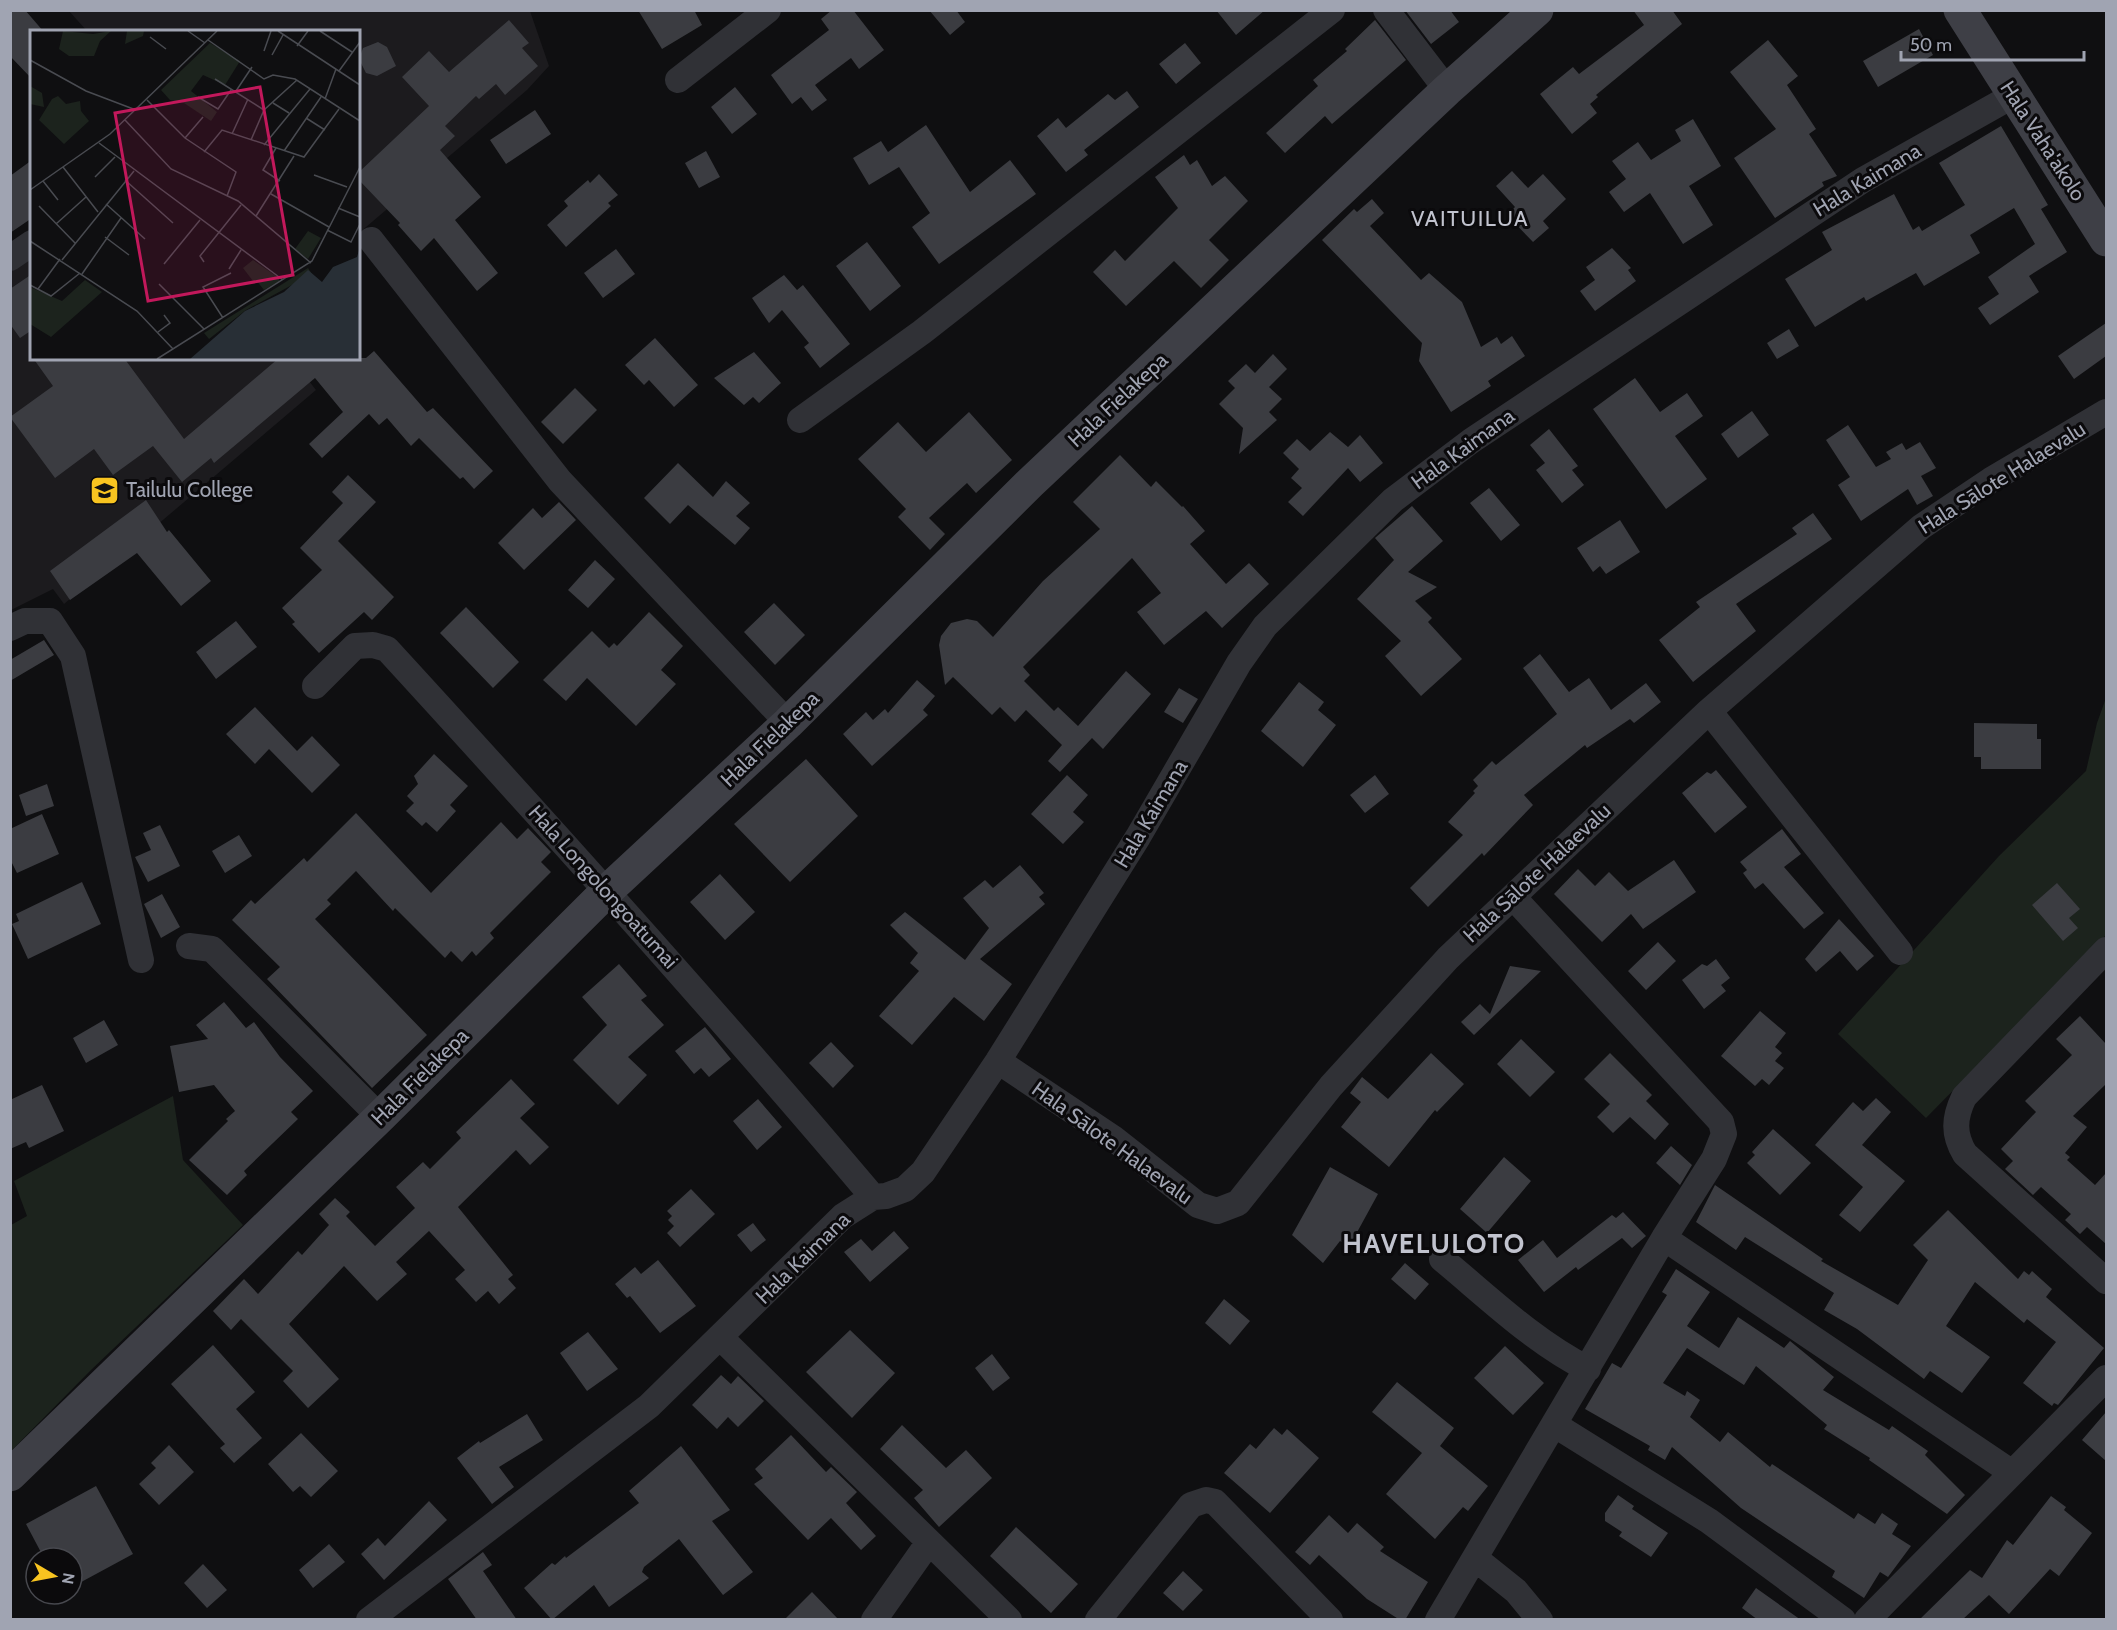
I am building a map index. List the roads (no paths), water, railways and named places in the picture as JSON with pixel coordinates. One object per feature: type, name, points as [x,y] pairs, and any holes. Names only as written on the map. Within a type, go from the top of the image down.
[{"type":"street","points":[[678,80],[768,10]]},
{"type":"street","points":[[800,420],[922,332],[1332,10]]},
{"type":"street","points":[[1386,10],[1447,90]]},
{"type":"street","name":"Hala Fielakepa","points":[[10,1476],[380,1117],[608,890],[788,723],[1029,484],[1447,90],[1537,10]]},
{"type":"street","name":"Hala Vaha'akolo","points":[[1960,10],[2106,237]]},
{"type":"street","name":"Hala Kaimana","points":[[369,1620],[650,1406],[843,1216],[873,1197],[886,1196],[905,1189],[923,1172],[998,1061],[1138,837],[1239,663],[1265,626],[1393,500],[1471,441],[1863,180],[2014,95]]},
{"type":"street","points":[[371,240],[560,481],[788,723]]},
{"type":"street","points":[[10,258],[30,244]]},
{"type":"street","name":"Hala Sālote Halaevalu","points":[[998,1061],[1113,1138],[1198,1205],[1217,1211],[1238,1203],[1331,1086],[1448,958],[1709,711],[1921,527],[1991,480],[2106,412]]},
{"type":"street","points":[[10,628],[24,621],[50,621],[74,656],[141,960]]},
{"type":"street","name":"Hala Longolongoatumai","points":[[315,686],[355,646],[373,645],[387,649],[608,890],[759,1062],[873,1197]]},
{"type":"street","points":[[1709,711],[1900,952]]},
{"type":"street","points":[[1438,1620],[1664,1238],[1722,1145],[1724,1134],[1721,1122],[1513,897]]},
{"type":"street","points":[[189,946],[212,949],[380,1117]]},
{"type":"street","points":[[2106,950],[1964,1097],[1958,1111],[1956,1125],[1957,1140],[1965,1154],[2106,1281]]},
{"type":"street","points":[[1664,1238],[2011,1472]]},
{"type":"street","points":[[1442,1259],[1522,1326],[1570,1360],[1588,1369]]},
{"type":"street","points":[[721,1338],[1010,1620]]},
{"type":"street","points":[[1867,1620],[2106,1378]]},
{"type":"street","points":[[1555,1425],[1709,1521],[1843,1620]]},
{"type":"street","points":[[1098,1620],[1191,1505],[1206,1500],[1215,1502],[1330,1620]]},
{"type":"street","points":[[874,1620],[929,1542]]},
{"type":"street","points":[[1476,1559],[1516,1591],[1540,1620]]},
{"type":"place","name":"Tailulu College","points":[[105,490]]},
{"type":"district","name":"VAITUILUA","points":[[1470,218]]},
{"type":"district","name":"HAVELULOTO","points":[[1434,1244]]}]
